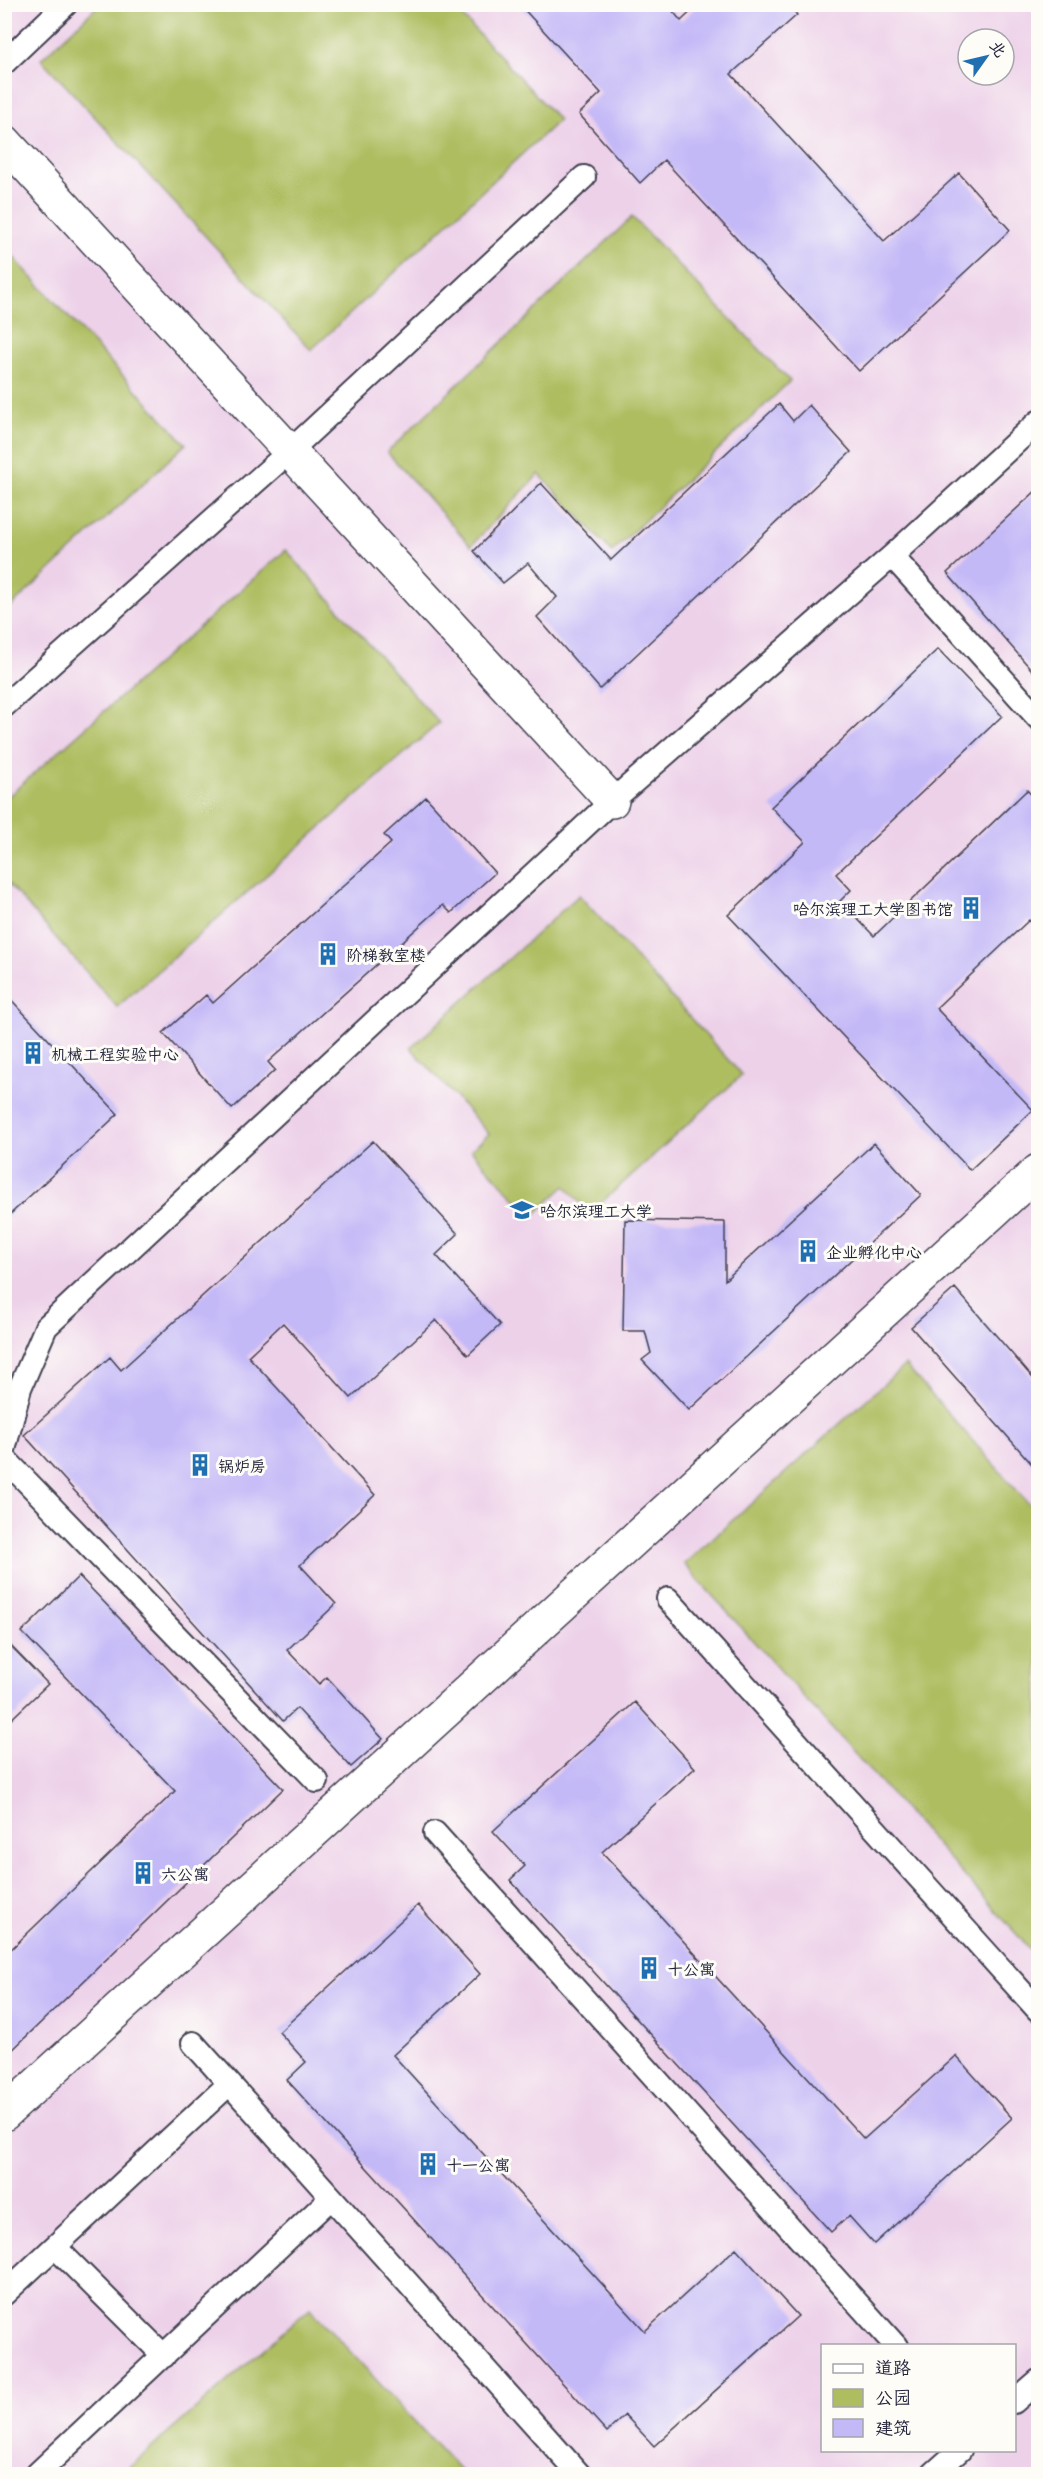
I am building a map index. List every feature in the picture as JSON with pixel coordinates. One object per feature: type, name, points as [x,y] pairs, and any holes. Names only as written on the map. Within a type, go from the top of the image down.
[{"type":"street","points":[[4,141],[612,801]]},
{"type":"street","points":[[4,2114],[1038,1171]]},
{"type":"lane","points":[[4,63],[66,4]]},
{"type":"lane","points":[[4,706],[290,451],[584,177]]},
{"type":"lane","points":[[4,1450],[20,1388],[46,1327],[612,801],[892,556],[1038,422]]},
{"type":"lane","points":[[892,556],[1038,718]]},
{"type":"lane","points":[[4,1458],[317,1781]]},
{"type":"lane","points":[[668,1599],[1038,2010]]},
{"type":"lane","points":[[435,1833],[894,2344]]},
{"type":"lane","points":[[192,2043],[579,2475]]},
{"type":"lane","points":[[4,2294],[228,2085]]},
{"type":"lane","points":[[37,2475],[331,2198]]},
{"type":"lane","points":[[55,2247],[164,2356]]},
{"type":"lane","points":[[1016,2400],[1038,2381]]},
{"type":"lane","points":[[933,2475],[959,2452]]},
{"type":"shaded area","name":"哈尔滨理工大学","points":[[5,5],[1038,5],[1038,2474],[5,2474]]},
{"type":"green space","points":[[100,4],[452,5],[559,120],[311,350],[41,59]]},
{"type":"green space","points":[[632,217],[790,381],[612,552],[539,474],[471,546],[387,452]]},
{"type":"green space","points":[[5,248],[186,444],[5,612]]},
{"type":"green space","points":[[286,550],[439,723],[117,1007],[5,880],[5,799]]},
{"type":"green space","points":[[579,895],[742,1075],[590,1213],[565,1186],[532,1217],[471,1150],[489,1134],[411,1048]]},
{"type":"green space","points":[[905,1365],[1038,1514],[1038,1958],[684,1564]]},
{"type":"green space","points":[[310,2308],[463,2474],[122,2474]]},
{"type":"building","points":[[519,4],[667,4],[681,21],[699,4],[788,4],[797,15],[731,74],[884,241],[959,173],[1010,230],[859,371],[664,160],[640,183],[579,114],[601,93]]},
{"type":"building","points":[[779,404],[793,421],[809,405],[851,452],[600,689],[537,617],[557,597],[528,563],[503,583],[474,551],[541,483],[611,560]]},
{"type":"building","points":[[1038,489],[1038,677],[947,573]]},
{"type":"building","name":"哈尔滨理工大学图书馆","points":[[938,649],[1002,716],[836,874],[851,890],[840,901],[874,936],[1027,790],[1038,802],[1038,930],[1029,920],[936,1008],[1033,1110],[970,1170],[728,915],[805,842],[771,807]]},
{"type":"building","name":"阶梯教室楼","points":[[426,797],[495,873],[451,913],[443,905],[268,1062],[275,1070],[232,1109],[163,1033],[206,995],[213,1003],[391,843],[384,835]]},
{"type":"building","name":"机械工程实验中心","points":[[4,992],[118,1114],[4,1220]]},
{"type":"building","name":"锅炉房","points":[[373,1141],[458,1234],[436,1255],[500,1325],[468,1355],[436,1320],[351,1398],[283,1323],[248,1356],[375,1495],[300,1565],[336,1604],[287,1650],[319,1684],[327,1677],[383,1739],[351,1767],[297,1708],[283,1721],[24,1435],[110,1357],[121,1370]]},
{"type":"building","name":"企业孵化中心","points":[[874,1143],[921,1195],[689,1410],[642,1360],[651,1353],[645,1331],[623,1331],[625,1220],[725,1222],[725,1280]]},
{"type":"building","points":[[955,1288],[1038,1384],[1038,1471],[911,1327]]},
{"type":"building","name":"六公寓","points":[[79,1576],[283,1789],[4,2058],[4,1956],[175,1791],[22,1632]]},
{"type":"building","points":[[4,1639],[48,1684],[4,1726]]},
{"type":"building","name":"十公寓","points":[[635,1702],[695,1768],[602,1852],[864,2139],[956,2056],[1012,2118],[874,2244],[849,2216],[831,2232],[510,1880],[525,1866],[493,1831]]},
{"type":"building","name":"十一公寓","points":[[418,1905],[480,1974],[393,2055],[645,2331],[736,2248],[798,2316],[654,2446],[625,2415],[607,2432],[287,2080],[306,2062],[279,2032]]},
{"type":"place","name":"哈尔滨理工大学图书馆","points":[[971,908]]},
{"type":"place","name":"阶梯教室楼","points":[[328,954]]},
{"type":"place","name":"机械工程实验中心","points":[[33,1053]]},
{"type":"place","name":"哈尔滨理工大学","points":[[522,1210]]},
{"type":"place","name":"企业孵化中心","points":[[808,1251]]},
{"type":"place","name":"锅炉房","points":[[200,1465]]},
{"type":"place","name":"六公寓","points":[[143,1873]]},
{"type":"place","name":"十公寓","points":[[649,1968]]},
{"type":"place","name":"十一公寓","points":[[428,2164]]}]
